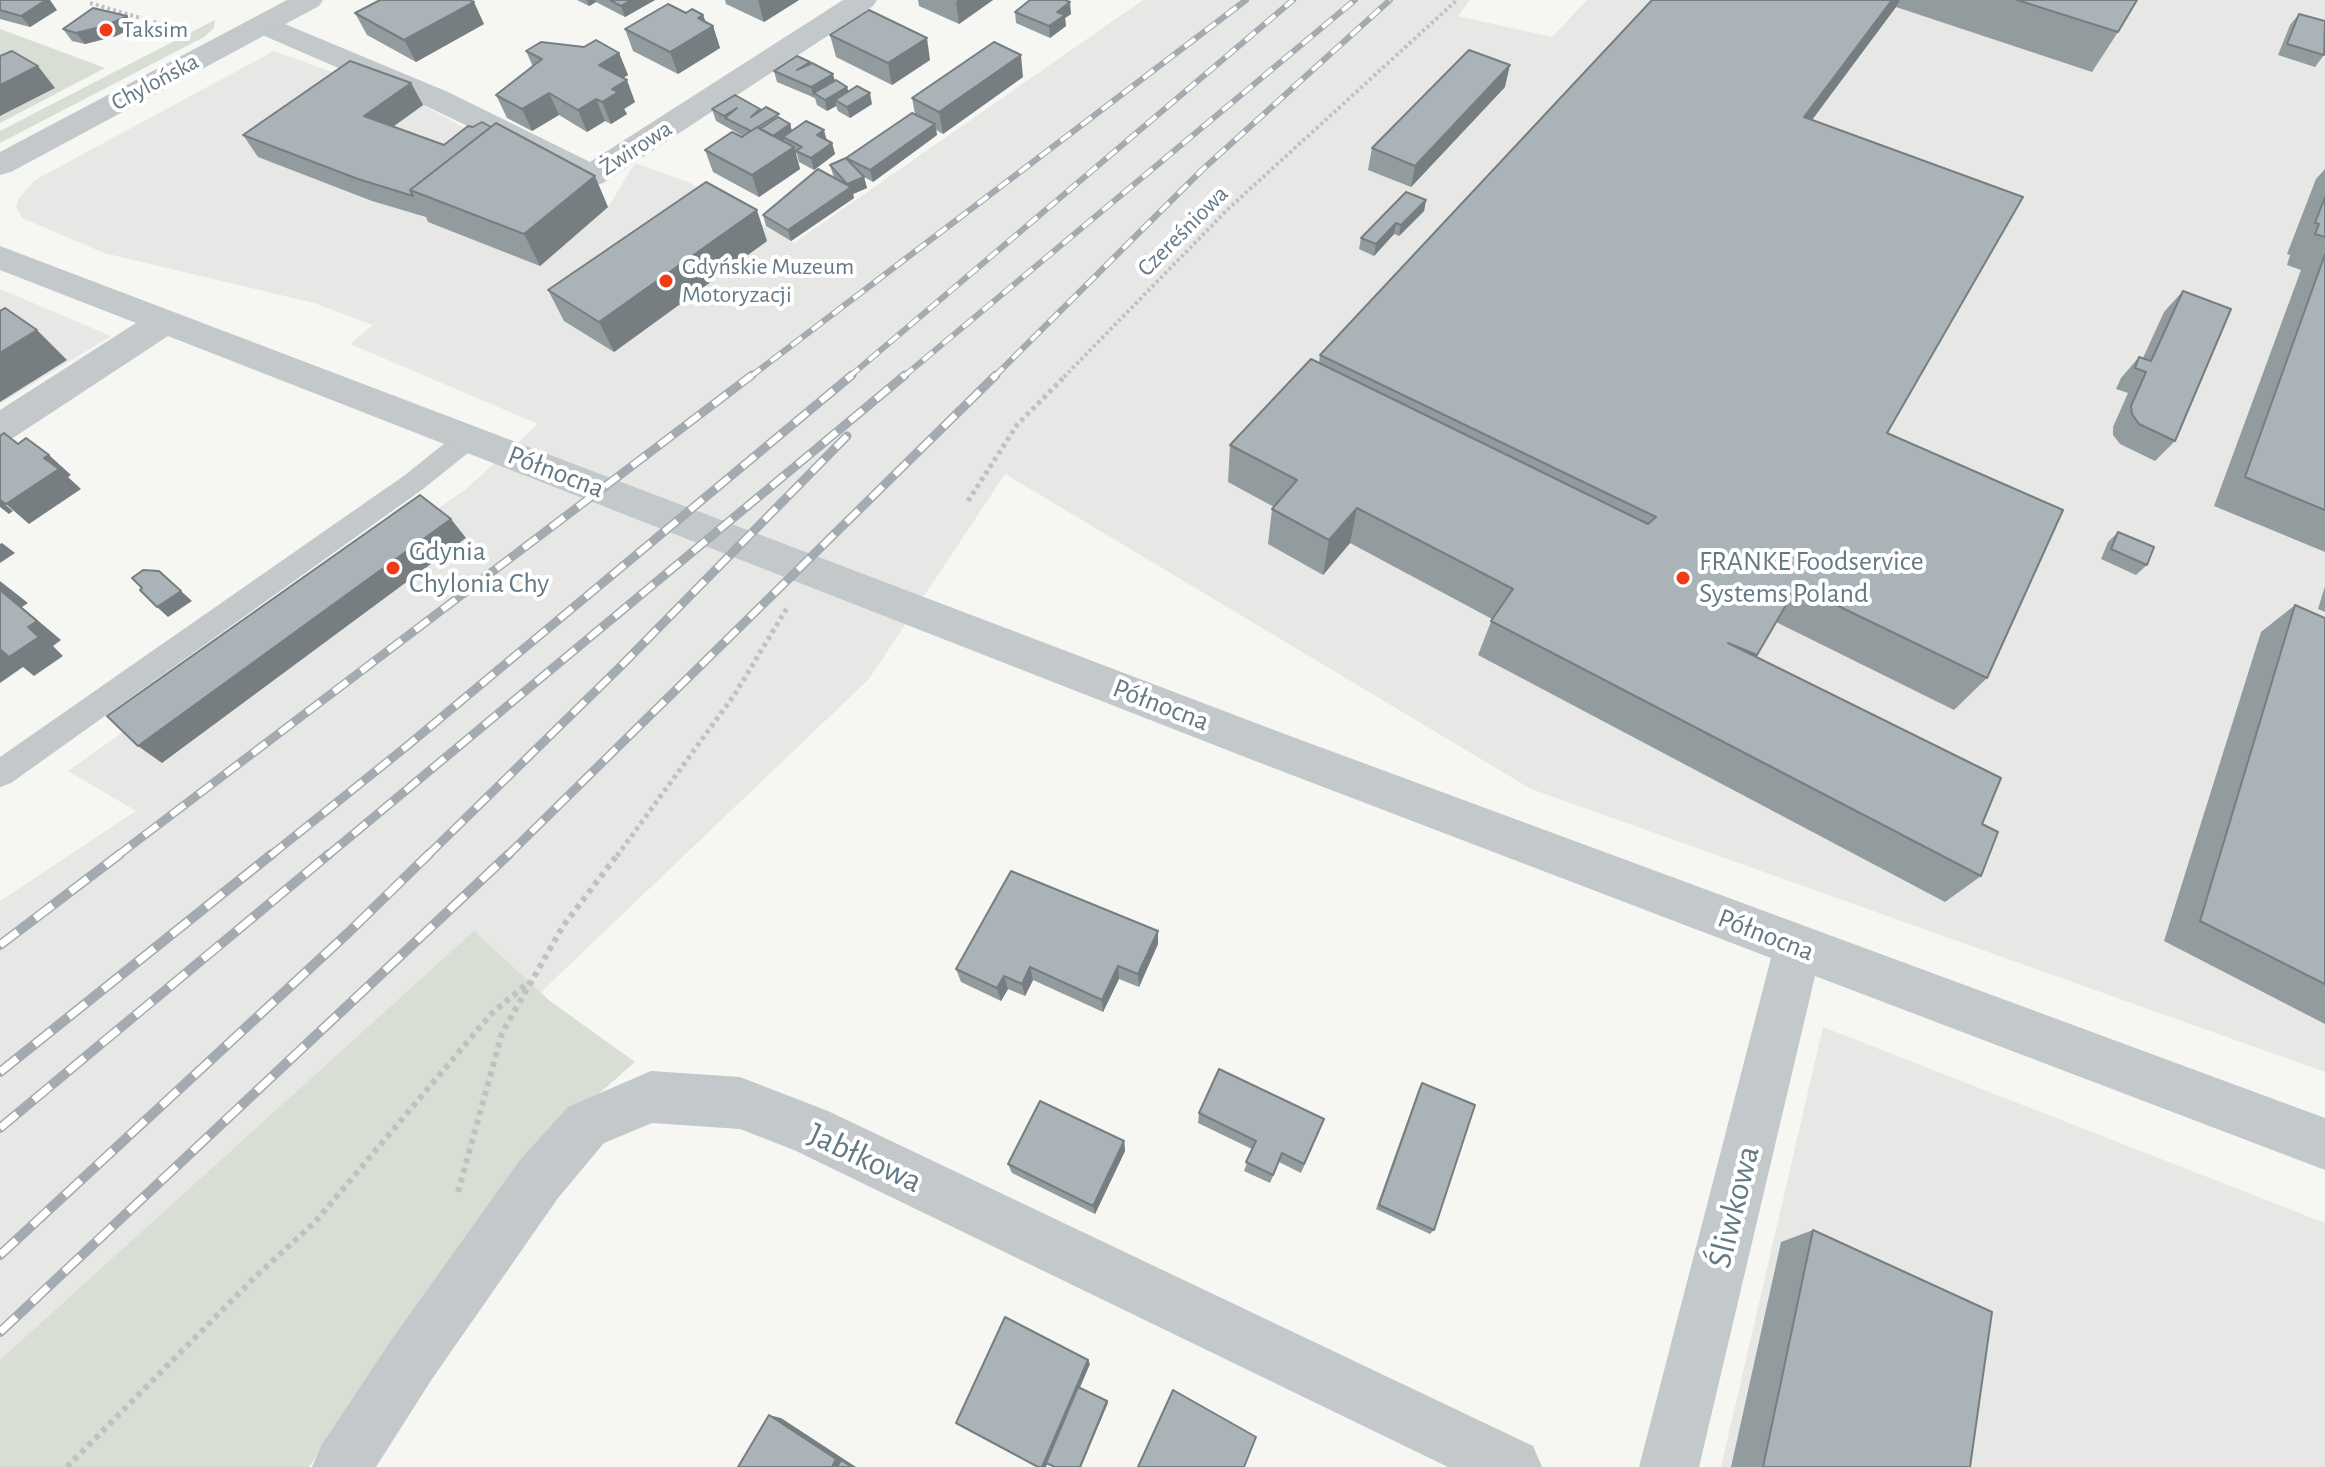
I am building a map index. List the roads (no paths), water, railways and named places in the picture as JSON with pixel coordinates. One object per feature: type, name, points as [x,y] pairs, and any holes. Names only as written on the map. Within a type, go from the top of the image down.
[{"type":"street","name":"Chylońska","points":[[0,165],[309,0]]},
{"type":"street","name":"Żwirowa","points":[[263,25],[437,99],[592,176],[863,0]]},
{"type":"street","name":"Północna","points":[[0,257],[1280,752],[2325,1144]]},
{"type":"street","points":[[0,428],[165,321]]},
{"type":"street","name":"Śliwkowa","points":[[1669,1467],[1798,947]]},
{"type":"street","name":"Jabłkowa","points":[[342,1467],[412,1359],[539,1179],[586,1125],[651,1097],[740,1103],[809,1130],[1512,1467]]},
{"type":"lane","points":[[0,774],[414,482],[469,438]]},
{"type":"railway","points":[[750,377],[1246,0]]},
{"type":"railway","points":[[849,377],[1293,0]]},
{"type":"railway","points":[[903,377],[1355,0]]},
{"type":"railway","points":[[994,377],[1202,170],[1390,0]]},
{"type":"railway","points":[[117,856],[752,375]]},
{"type":"railway","points":[[270,856],[407,746],[852,375]]},
{"type":"railway","points":[[327,856],[905,375]]},
{"type":"railway","points":[[507,856],[996,375]]},
{"type":"railway","points":[[427,856],[619,668],[847,436]]},
{"type":"railway","points":[[0,945],[120,854]]},
{"type":"railway","points":[[0,1072],[272,854]]},
{"type":"railway","points":[[0,1128],[329,854]]},
{"type":"railway","points":[[0,1255],[348,933],[429,854]]},
{"type":"railway","points":[[0,1332],[509,854]]},
{"type":"place","name":"Taksim","points":[[106,30]]},
{"type":"place","name":"Gdyńskie Muzeum Motoryzacji","points":[[666,281]]},
{"type":"place","name":"Gdynia Chylonia Chy","points":[[393,568]]},
{"type":"place","name":"FRANKE Foodservice Systems Poland","points":[[1683,578]]}]
